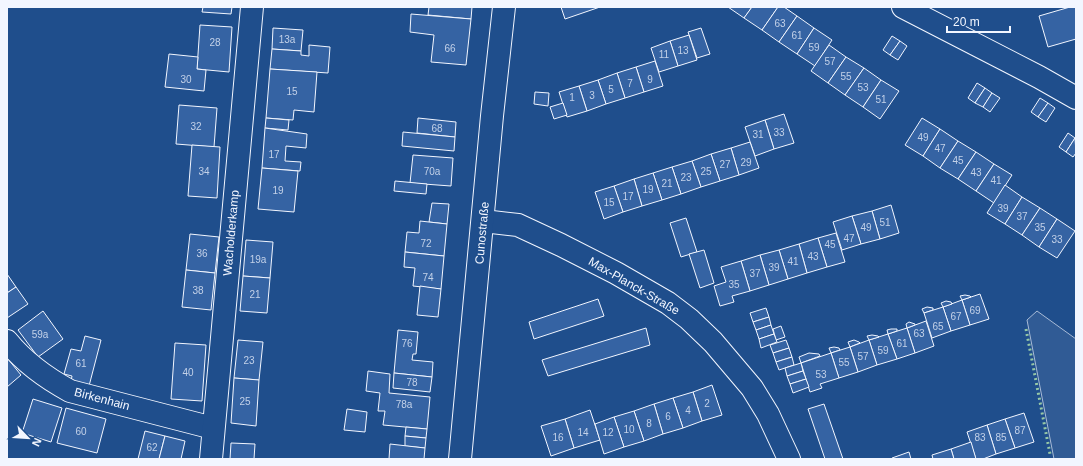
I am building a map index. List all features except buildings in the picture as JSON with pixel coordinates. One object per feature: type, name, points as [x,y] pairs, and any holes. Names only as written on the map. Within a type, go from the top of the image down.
[{"type":"street","name":"Wacholderkamp","points":[[211,459],[252,7]]},
{"type":"street","name":"Cunostraße","points":[[460,459],[504,7]]},
{"type":"street","points":[[903,7],[1039,77],[1076,98]]},
{"type":"street","name":"Max-Planck-Straße","points":[[483,221],[518,225],[561,245],[616,273],[668,303],[689,319],[713,342],[752,388],[768,414],[789,459]]},
{"type":"street","name":"Birkenhain","points":[[7,341],[27,362],[49,380],[70,391],[213,428]]},
{"type":"shaded area","points":[[1037,311],[1076,339],[1076,459],[1054,459],[1027,320]]},
{"type":"hedge","points":[[1026,329],[1050,454]]}]
